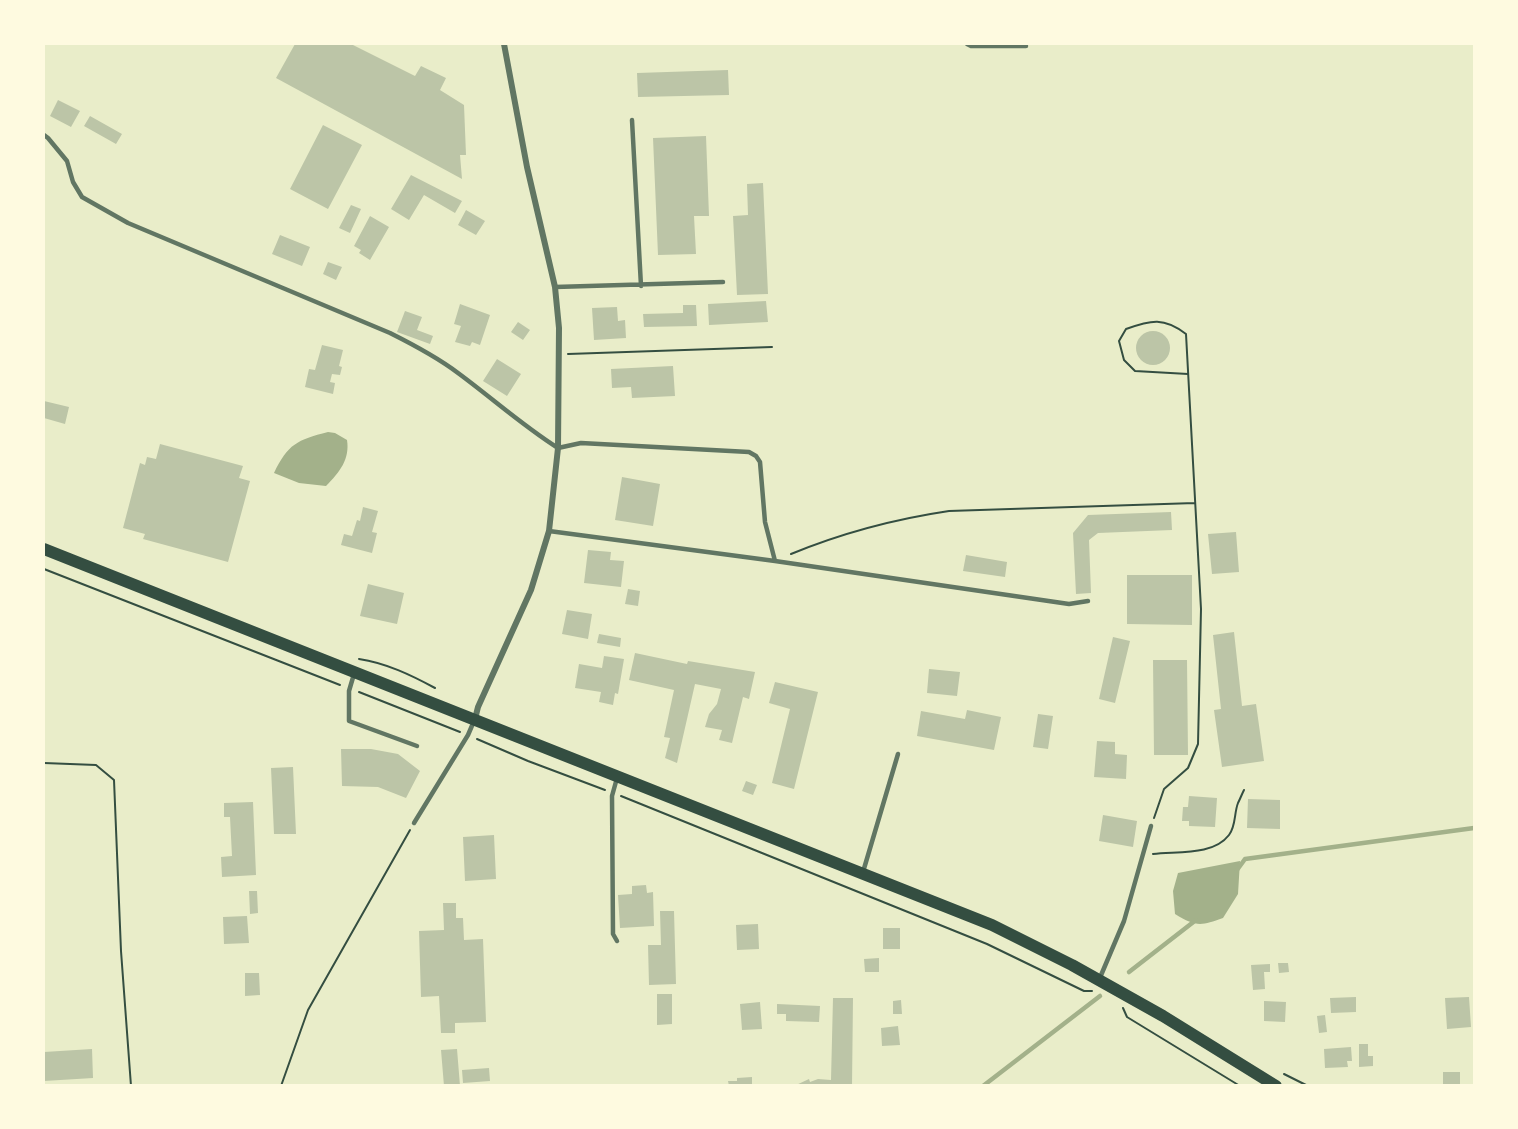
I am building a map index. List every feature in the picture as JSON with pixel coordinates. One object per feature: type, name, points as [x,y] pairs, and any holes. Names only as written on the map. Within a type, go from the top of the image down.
[{"type":"main road","points":[[44,549],[992,925],[1099,986],[1163,1016],[1268,1084]]},
{"type":"street","points":[[475,719],[476,711],[531,590],[549,531],[558,447],[559,328],[555,287],[527,167],[504,44]]},
{"type":"lane","points":[[967,44],[971,46],[1026,46]]},
{"type":"lane","points":[[632,120],[641,286]]},
{"type":"lane","points":[[44,135],[67,161],[73,182],[82,197],[128,223],[390,333],[430,353],[539,436],[558,447],[581,443],[749,452],[756,456],[760,462],[765,522],[775,561]]},
{"type":"lane","points":[[555,287],[723,282]]},
{"type":"lane","points":[[549,531],[1069,604],[1088,601]]},
{"type":"lane","points":[[355,673],[350,688],[349,721],[417,746]]},
{"type":"lane","points":[[414,823],[468,735],[475,719]]},
{"type":"lane","points":[[862,875],[897,754]]},
{"type":"lane","points":[[617,942],[613,934],[612,792],[618,776]]},
{"type":"lane","points":[[1099,986],[1124,921],[1151,826]]},
{"type":"path","points":[[1151,826],[1164,789],[1188,768],[1198,744],[1201,609],[1186,334],[1173,324],[1149,321],[1126,328],[1119,341],[1124,360],[1135,371],[1188,374]]},
{"type":"path","points":[[559,354],[772,348]]},
{"type":"path","points":[[775,561],[825,540],[926,514],[949,511],[1195,503]]},
{"type":"path","points":[[44,568],[943,925],[1027,962],[1084,991],[1099,986]]},
{"type":"path","points":[[354,658],[392,668],[415,677],[439,691]]},
{"type":"path","points":[[44,764],[96,765],[114,780],[131,1086]]},
{"type":"path","points":[[1144,855],[1217,846],[1230,834],[1244,790]]},
{"type":"path","points":[[281,1086],[308,1010],[414,823]]},
{"type":"path","points":[[1120,1002],[1127,1017],[1240,1086]]},
{"type":"shaded area","points":[[328,432],[347,440],[348,447],[343,465],[326,486],[299,483],[274,473],[289,449],[301,441]]},
{"type":"shaded area","points":[[1240,861],[1238,894],[1223,918],[1199,924],[1175,914],[1173,891],[1178,873]]},
{"type":"building","points":[[295,44],[351,44],[415,76],[421,66],[446,78],[440,90],[464,105],[466,155],[460,155],[462,179],[276,78]]},
{"type":"building","points":[[728,70],[729,95],[638,97],[637,73]]},
{"type":"building","points":[[58,100],[80,111],[71,127],[50,116]]},
{"type":"building","points":[[90,116],[122,134],[116,144],[84,126]]},
{"type":"building","points":[[323,125],[362,145],[328,209],[290,189]]},
{"type":"building","points":[[706,136],[709,216],[694,216],[696,254],[658,255],[653,138]]},
{"type":"building","points":[[411,175],[462,201],[455,213],[424,195],[409,220],[391,209]]},
{"type":"building","points":[[763,183],[768,294],[737,295],[733,216],[748,215],[747,184]]},
{"type":"building","points":[[351,205],[361,209],[350,233],[339,228]]},
{"type":"building","points":[[466,210],[485,221],[476,235],[458,225]]},
{"type":"building","points":[[370,216],[389,227],[370,260],[359,253],[361,250],[354,246]]},
{"type":"building","points":[[280,235],[310,247],[302,266],[272,254]]},
{"type":"building","points":[[328,262],[342,267],[336,280],[323,274]]},
{"type":"building","points":[[766,301],[768,322],[709,325],[708,304]]},
{"type":"building","points":[[460,304],[490,315],[480,345],[472,342],[470,346],[455,342],[461,326],[454,324]]},
{"type":"building","points":[[683,305],[696,305],[697,326],[644,327],[643,314],[683,313]]},
{"type":"building","points":[[617,307],[618,321],[625,320],[626,338],[594,340],[592,308]]},
{"type":"building","points":[[405,311],[422,317],[417,330],[433,336],[430,344],[397,332]]},
{"type":"building","points":[[518,322],[530,330],[523,340],[511,332]]},
{"type":"building","points":[[1153,331],[1165,336],[1170,348],[1165,360],[1153,365],[1141,360],[1136,348],[1141,336]]},
{"type":"building","points":[[322,345],[343,350],[339,366],[342,367],[340,375],[332,374],[330,382],[335,383],[333,394],[305,387],[309,369],[315,370]]},
{"type":"building","points":[[497,359],[521,374],[507,396],[483,381]]},
{"type":"building","points":[[673,366],[675,396],[632,398],[631,387],[612,388],[611,369]]},
{"type":"building","points":[[44,401],[69,407],[65,424],[44,418]]},
{"type":"building","points":[[160,444],[243,466],[239,478],[250,481],[228,562],[143,539],[145,534],[123,528],[140,463],[145,465],[147,457],[156,459]]},
{"type":"building","points":[[622,477],[660,484],[653,526],[615,520]]},
{"type":"building","points":[[363,507],[378,511],[372,532],[377,533],[372,553],[341,545],[344,534],[352,536],[357,520],[360,521]]},
{"type":"building","points":[[1171,512],[1172,530],[1098,533],[1089,540],[1091,593],[1076,594],[1073,533],[1088,515]]},
{"type":"building","points":[[1236,532],[1239,572],[1212,574],[1208,534]]},
{"type":"building","points":[[588,550],[611,552],[610,560],[624,561],[621,587],[584,583]]},
{"type":"building","points":[[966,555],[1007,562],[1005,577],[963,571]]},
{"type":"building","points":[[1127,575],[1192,575],[1192,625],[1127,624]]},
{"type":"building","points":[[368,584],[404,593],[397,624],[360,616]]},
{"type":"building","points":[[628,589],[640,591],[638,606],[625,604]]},
{"type":"building","points":[[567,610],[592,614],[588,639],[562,634]]},
{"type":"building","points":[[1234,632],[1242,706],[1256,704],[1264,761],[1222,767],[1214,710],[1221,709],[1213,635]]},
{"type":"building","points":[[599,634],[621,638],[620,647],[597,643]]},
{"type":"building","points":[[1113,637],[1130,641],[1115,703],[1099,699]]},
{"type":"building","points":[[635,653],[687,664],[688,661],[755,672],[749,699],[743,697],[732,743],[719,740],[722,730],[705,727],[709,714],[717,704],[721,689],[695,684],[677,763],[665,758],[670,738],[664,737],[674,690],[629,680]]},
{"type":"building","points":[[604,656],[624,659],[618,694],[615,693],[613,705],[599,702],[601,692],[575,688],[579,664],[602,668]]},
{"type":"building","points":[[1153,660],[1187,660],[1188,755],[1154,755]]},
{"type":"building","points":[[929,669],[960,672],[957,696],[927,693]]},
{"type":"building","points":[[775,682],[818,692],[794,789],[772,783],[790,709],[769,703]]},
{"type":"building","points":[[967,710],[1001,717],[994,750],[917,736],[921,711],[965,719]]},
{"type":"building","points":[[1038,714],[1053,716],[1048,749],[1033,747]]},
{"type":"building","points":[[1097,741],[1115,742],[1115,754],[1127,755],[1126,779],[1094,777]]},
{"type":"building","points":[[341,749],[371,749],[398,754],[420,771],[406,798],[378,787],[342,786]]},
{"type":"building","points":[[293,767],[296,834],[274,834],[271,768]]},
{"type":"building","points":[[746,781],[757,785],[753,795],[742,791]]},
{"type":"building","points":[[1189,796],[1217,798],[1215,827],[1189,826],[1189,821],[1182,821],[1183,807],[1188,807]]},
{"type":"building","points":[[1248,799],[1280,800],[1280,829],[1247,828]]},
{"type":"building","points":[[253,802],[256,875],[222,877],[221,857],[232,856],[230,817],[224,817],[224,803]]},
{"type":"building","points":[[1103,815],[1137,821],[1133,847],[1099,841]]},
{"type":"building","points":[[494,835],[496,879],[465,881],[463,837]]},
{"type":"building","points":[[646,885],[647,893],[653,892],[654,926],[620,928],[618,895],[632,894],[632,886]]},
{"type":"building","points":[[249,891],[257,891],[258,913],[250,914]]},
{"type":"building","points":[[443,903],[456,903],[456,918],[463,918],[464,940],[483,939],[486,1022],[455,1023],[455,1033],[441,1033],[439,996],[421,997],[419,931],[444,930]]},
{"type":"building","points":[[660,911],[674,911],[676,984],[649,985],[648,945],[661,945]]},
{"type":"building","points":[[247,916],[249,943],[224,944],[223,917]]},
{"type":"building","points":[[758,924],[759,949],[737,950],[736,925]]},
{"type":"building","points":[[883,928],[900,928],[900,949],[883,949]]},
{"type":"building","points":[[879,958],[879,972],[865,972],[864,959]]},
{"type":"building","points":[[1278,963],[1288,963],[1289,972],[1279,973]]},
{"type":"building","points":[[1270,964],[1270,972],[1264,972],[1265,989],[1253,990],[1251,965]]},
{"type":"building","points":[[245,973],[259,973],[260,995],[245,996]]},
{"type":"building","points":[[657,994],[672,994],[672,1024],[657,1025]]},
{"type":"building","points":[[1356,997],[1356,1012],[1331,1013],[1330,998]]},
{"type":"building","points":[[1469,997],[1471,1027],[1447,1029],[1445,998]]},
{"type":"building","points":[[833,998],[853,998],[852,1086],[794,1086],[809,1079],[810,1082],[818,1079],[831,1080]]},
{"type":"building","points":[[901,1000],[902,1014],[893,1014],[893,1001]]},
{"type":"building","points":[[1264,1001],[1286,1002],[1285,1022],[1264,1021]]},
{"type":"building","points":[[760,1002],[762,1029],[742,1030],[740,1004]]},
{"type":"building","points":[[777,1004],[820,1006],[819,1022],[786,1021],[786,1014],[777,1014]]},
{"type":"building","points":[[1325,1015],[1327,1032],[1319,1033],[1317,1016]]},
{"type":"building","points":[[898,1026],[900,1045],[882,1046],[881,1028]]},
{"type":"building","points":[[1359,1044],[1368,1044],[1368,1056],[1373,1056],[1373,1066],[1359,1067]]},
{"type":"building","points":[[1351,1047],[1352,1061],[1347,1061],[1348,1067],[1325,1068],[1324,1049]]},
{"type":"building","points":[[92,1049],[93,1078],[44,1081],[44,1052]]},
{"type":"building","points":[[457,1049],[460,1086],[444,1086],[441,1050]]},
{"type":"building","points":[[489,1068],[490,1081],[463,1083],[462,1070]]},
{"type":"building","points":[[1443,1072],[1460,1072],[1460,1086],[1443,1086]]},
{"type":"building","points":[[752,1077],[752,1086],[729,1086],[728,1081]]},
{"type":"waterway","points":[[1237,870],[1245,859],[1474,828]]},
{"type":"waterway","points":[[1129,972],[1196,920]]},
{"type":"waterway","points":[[983,1086],[1100,996]]}]
